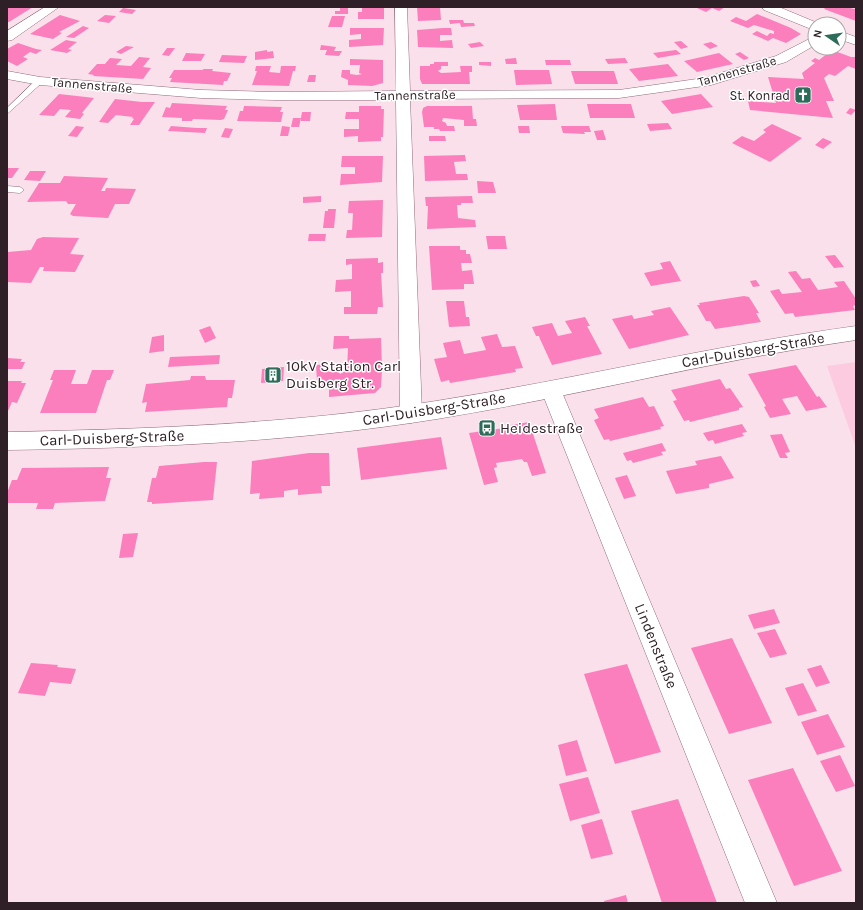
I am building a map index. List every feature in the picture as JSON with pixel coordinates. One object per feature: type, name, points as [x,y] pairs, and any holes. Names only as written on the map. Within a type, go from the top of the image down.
[{"type":"street","points":[[7,37],[53,7]]},
{"type":"street","points":[[400,7],[411,414]]},
{"type":"street","points":[[768,7],[807,23]]},
{"type":"street","name":"Tannenstraße","points":[[7,75],[40,81],[202,94],[275,96],[619,94],[706,82],[781,59],[807,44]]},
{"type":"street","name":"Carl-Duisberg-Straße","points":[[7,441],[125,440],[304,428],[411,414],[551,390],[732,352],[856,333]]},
{"type":"street","name":"Lindenstraße","points":[[551,390],[760,903]]},
{"type":"lane","points":[[7,112],[40,81]]},
{"type":"lane","points":[[7,189],[20,190]]},
{"type":"shaded area","points":[[856,362],[856,448],[827,366]]},
{"type":"building","points":[[33,7],[7,22],[7,8]]},
{"type":"building","points":[[340,7],[348,7],[348,14],[335,14],[335,11],[340,11]]},
{"type":"building","points":[[362,7],[384,7],[384,19],[358,19],[358,12],[362,12]]},
{"type":"building","points":[[417,7],[440,7],[441,20],[418,21]]},
{"type":"building","points":[[725,7],[719,11],[712,8],[706,12],[697,8]]},
{"type":"building","points":[[826,7],[856,8],[856,21],[847,18],[847,16],[843,16],[824,9]]},
{"type":"building","points":[[123,8],[136,10],[132,14],[119,12]]},
{"type":"building","points":[[757,14],[791,28],[801,34],[786,43],[773,38],[768,41],[752,34],[757,31],[767,36],[770,33],[774,34],[774,31],[754,25],[748,28],[730,21],[736,17],[746,21]]},
{"type":"building","points":[[60,15],[80,21],[59,32],[62,33],[53,39],[30,34]]},
{"type":"building","points":[[105,15],[116,16],[109,23],[97,21]]},
{"type":"building","points":[[332,16],[345,16],[342,27],[328,27]]},
{"type":"building","points":[[449,20],[463,20],[464,23],[474,23],[475,26],[461,27],[460,23],[450,24]]},
{"type":"building","points":[[83,26],[89,28],[74,38],[66,37]]},
{"type":"building","points":[[350,28],[384,28],[383,45],[349,47],[349,40],[361,39],[361,34],[350,35]]},
{"type":"building","points":[[451,28],[452,35],[440,35],[440,41],[452,40],[453,48],[418,47],[417,30]]},
{"type":"building","points":[[66,40],[77,42],[68,49],[72,50],[67,53],[50,50]]},
{"type":"building","points":[[681,41],[688,47],[681,49],[674,42]]},
{"type":"building","points":[[480,42],[484,46],[471,48],[468,44]]},
{"type":"building","points":[[711,42],[718,46],[710,49],[703,44]]},
{"type":"building","points":[[18,43],[42,50],[36,54],[30,52],[23,57],[28,59],[17,66],[7,61],[7,49]]},
{"type":"building","points":[[321,45],[336,47],[334,51],[342,51],[339,56],[325,55],[327,50],[320,50]]},
{"type":"building","points":[[126,46],[134,47],[121,54],[116,52]]},
{"type":"building","points":[[167,48],[175,48],[169,56],[162,55]]},
{"type":"building","points":[[267,50],[267,52],[273,51],[274,58],[255,60],[255,52]]},
{"type":"building","points":[[676,50],[681,54],[658,58],[653,53]]},
{"type":"building","points":[[740,52],[749,58],[744,60],[735,54]]},
{"type":"building","points":[[186,53],[205,54],[201,61],[182,61]]},
{"type":"building","points":[[719,53],[733,64],[697,72],[684,61]]},
{"type":"building","points":[[222,55],[247,56],[244,63],[219,62]]},
{"type":"building","name":"St. Konrad","points":[[824,56],[856,57],[856,69],[848,66],[835,76],[829,74],[824,78],[834,101],[826,101],[833,118],[750,110],[748,101],[776,103],[768,77],[804,79],[802,73],[815,63],[811,61],[815,58],[819,60]]},
{"type":"building","points":[[139,57],[150,58],[143,67],[151,68],[143,79],[93,76],[94,75],[88,74],[97,64],[105,64],[110,58],[122,59],[116,65],[131,66]]},
{"type":"building","points":[[516,58],[517,64],[506,64],[505,59]]},
{"type":"building","points":[[625,58],[628,63],[608,64],[605,59]]},
{"type":"building","points":[[350,59],[383,60],[383,83],[372,86],[348,85],[348,80],[341,77],[342,70],[350,70],[350,74],[362,74],[359,73],[360,65],[350,65]]},
{"type":"building","points":[[545,60],[570,60],[571,65],[546,65]]},
{"type":"building","points":[[434,62],[448,62],[448,66],[441,66],[441,69],[438,71],[441,73],[461,72],[460,66],[472,66],[472,72],[469,72],[470,84],[422,84],[420,79],[420,66],[430,66],[430,64],[434,64]]},
{"type":"building","points":[[479,62],[491,62],[491,66],[479,65]]},
{"type":"building","points":[[668,64],[678,76],[639,81],[629,69]]},
{"type":"building","points":[[256,66],[271,66],[269,72],[280,73],[281,66],[296,66],[289,86],[252,85],[257,71],[255,71]]},
{"type":"building","points":[[213,69],[212,71],[231,73],[227,81],[224,81],[223,85],[170,82],[172,78],[169,78],[174,70]]},
{"type":"building","points":[[514,70],[549,70],[552,84],[516,85]]},
{"type":"building","points":[[571,71],[614,71],[618,84],[575,84]]},
{"type":"building","points":[[309,75],[316,75],[315,82],[307,82]]},
{"type":"building","points":[[59,94],[94,98],[82,113],[84,114],[80,119],[65,117],[71,110],[60,109],[54,116],[39,115]]},
{"type":"building","points":[[701,94],[713,107],[672,114],[661,101]]},
{"type":"building","points":[[115,99],[155,102],[139,125],[130,125],[134,119],[132,118],[133,117],[116,115],[108,123],[99,122]]},
{"type":"building","points":[[172,103],[227,106],[225,110],[228,110],[224,119],[221,120],[193,119],[192,121],[182,121],[182,118],[162,117],[166,107],[170,108]]},
{"type":"building","points":[[555,104],[557,120],[520,120],[517,105]]},
{"type":"building","points":[[587,104],[631,104],[635,118],[590,118]]},
{"type":"building","points":[[244,106],[282,107],[280,112],[283,112],[281,122],[237,121],[240,111],[243,111]]},
{"type":"building","points":[[359,106],[381,106],[381,109],[384,109],[383,137],[381,137],[381,141],[358,142],[358,136],[344,137],[344,129],[359,129],[359,119],[345,119],[346,112],[359,112]]},
{"type":"building","points":[[427,106],[472,106],[473,119],[476,119],[477,126],[464,126],[464,120],[443,118],[442,121],[446,123],[447,126],[454,126],[455,131],[440,131],[439,129],[434,129],[434,127],[424,127],[422,112],[423,108]]},
{"type":"building","points":[[850,108],[856,110],[851,115],[846,113]]},
{"type":"building","points":[[302,112],[311,112],[310,121],[301,121]]},
{"type":"building","points":[[293,118],[301,118],[299,127],[291,127]]},
{"type":"building","points":[[668,123],[672,129],[650,131],[647,124]]},
{"type":"building","points":[[772,124],[802,138],[770,162],[732,143],[742,136],[754,141],[766,132],[763,130]]},
{"type":"building","points":[[76,126],[84,127],[77,137],[68,136]]},
{"type":"building","points":[[171,126],[207,128],[205,133],[168,131]]},
{"type":"building","points":[[282,126],[290,127],[288,136],[280,136]]},
{"type":"building","points":[[518,126],[529,126],[530,133],[519,133]]},
{"type":"building","points":[[561,126],[589,126],[591,132],[584,132],[585,134],[563,133]]},
{"type":"building","points":[[225,128],[233,129],[229,138],[221,137]]},
{"type":"building","points":[[603,130],[606,140],[597,140],[594,131]]},
{"type":"building","points":[[429,136],[445,136],[446,141],[429,141]]},
{"type":"building","points":[[823,138],[832,142],[823,149],[815,145]]},
{"type":"building","points":[[465,155],[466,161],[454,162],[456,174],[467,174],[468,180],[425,181],[424,156]]},
{"type":"building","points":[[342,156],[383,156],[382,182],[340,185],[341,174],[355,174],[355,167],[341,167]]},
{"type":"building","points":[[7,168],[19,168],[12,178],[7,178]]},
{"type":"building","points":[[30,171],[46,171],[40,181],[24,180]]},
{"type":"building","points":[[64,176],[108,178],[101,191],[105,191],[106,188],[136,189],[129,204],[115,204],[108,218],[73,216],[70,214],[76,204],[68,204],[66,201],[27,202],[39,183],[60,183]]},
{"type":"building","points":[[477,181],[493,182],[496,193],[478,193]]},
{"type":"building","points":[[321,196],[321,202],[303,203],[303,197]]},
{"type":"building","points":[[472,196],[473,203],[461,203],[461,205],[457,205],[458,218],[475,220],[476,227],[427,229],[428,206],[426,206],[425,197]]},
{"type":"building","points":[[383,200],[382,237],[346,238],[347,230],[352,230],[353,213],[348,213],[349,201]]},
{"type":"building","points":[[328,209],[336,209],[334,228],[323,228],[325,211],[328,211]]},
{"type":"building","points":[[309,234],[326,234],[325,241],[308,241]]},
{"type":"building","points":[[486,236],[505,236],[507,249],[488,249]]},
{"type":"building","points":[[43,237],[79,238],[70,254],[84,255],[75,272],[43,271],[44,267],[40,267],[31,283],[7,282],[7,252],[31,250],[37,239]]},
{"type":"building","points":[[429,246],[460,246],[460,250],[466,250],[466,254],[470,254],[472,263],[461,263],[462,271],[472,270],[474,284],[464,284],[464,289],[432,290]]},
{"type":"building","points":[[835,255],[844,267],[834,268],[825,256]]},
{"type":"building","points":[[378,258],[378,263],[383,262],[383,273],[381,273],[383,307],[378,307],[377,314],[344,314],[344,307],[351,307],[351,291],[335,292],[336,280],[352,279],[352,264],[346,265],[346,259]]},
{"type":"building","points":[[670,261],[681,281],[651,286],[644,273],[663,269],[660,263]]},
{"type":"building","points":[[796,271],[802,279],[810,278],[818,290],[838,287],[834,282],[844,281],[856,299],[856,305],[853,306],[855,310],[795,317],[793,313],[785,314],[770,291],[779,289],[782,294],[802,292],[788,272]]},
{"type":"building","points":[[756,280],[760,286],[753,287],[750,281]]},
{"type":"building","points":[[744,296],[749,297],[759,313],[756,313],[761,322],[715,329],[710,321],[706,321],[697,305],[700,305],[699,303]]},
{"type":"building","points":[[446,301],[464,301],[466,317],[469,317],[470,326],[449,327]]},
{"type":"building","points":[[670,307],[689,335],[629,349],[612,319],[632,315],[634,319],[654,315],[651,311]]},
{"type":"building","points":[[585,317],[590,326],[587,326],[602,354],[552,365],[539,336],[536,336],[532,327],[552,323],[558,336],[572,333],[565,321]]},
{"type":"building","points":[[210,326],[216,338],[205,343],[199,330]]},
{"type":"building","points":[[497,334],[502,347],[515,346],[523,368],[515,369],[516,372],[450,383],[449,380],[441,382],[434,359],[447,357],[443,343],[460,340],[464,354],[486,350],[481,337]]},
{"type":"building","points":[[164,335],[164,351],[149,353],[152,337]]},
{"type":"building","points":[[334,336],[349,336],[349,339],[381,338],[381,387],[375,393],[329,397],[329,385],[322,386],[322,381],[317,381],[316,365],[329,364],[329,372],[338,371],[340,374],[347,370],[348,348],[333,349]]},
{"type":"building","points":[[220,355],[219,364],[168,367],[170,357]]},
{"type":"building","points":[[7,358],[22,359],[20,362],[25,362],[22,369],[7,369]]},
{"type":"building","points":[[796,365],[817,397],[819,396],[827,407],[806,411],[797,396],[782,399],[791,414],[770,418],[764,407],[766,406],[748,374]]},
{"type":"building","name":"10kV Station Carl Duisberg Str.","points":[[284,367],[283,381],[261,383],[262,369]]},
{"type":"building","points":[[54,370],[76,370],[71,384],[87,384],[92,370],[114,370],[110,380],[107,380],[96,413],[40,413],[53,380],[50,380]]},
{"type":"building","points":[[191,376],[205,376],[206,380],[235,380],[232,398],[228,398],[227,407],[145,412],[147,402],[142,403],[146,384],[190,380]]},
{"type":"building","points":[[720,379],[726,389],[730,388],[743,407],[739,408],[739,410],[690,422],[689,420],[684,421],[673,401],[677,400],[671,390]]},
{"type":"building","points":[[7,381],[22,381],[21,383],[26,383],[17,403],[12,402],[7,413]]},
{"type":"building","points":[[643,397],[649,407],[654,406],[664,426],[660,427],[661,429],[610,441],[609,439],[604,440],[594,420],[599,418],[594,409]]},
{"type":"building","points":[[529,422],[546,473],[532,476],[527,462],[524,462],[522,459],[496,463],[497,467],[494,468],[498,482],[484,485],[469,433],[511,427],[511,425]]},
{"type":"building","points":[[742,424],[747,432],[742,433],[744,436],[715,444],[713,440],[708,441],[703,433]]},
{"type":"building","points":[[782,434],[790,452],[785,453],[788,458],[780,458],[770,435]]},
{"type":"building","points":[[441,437],[447,469],[361,480],[357,448]]},
{"type":"building","points":[[662,443],[666,451],[661,452],[663,455],[633,463],[631,460],[627,461],[623,453]]},
{"type":"building","points":[[309,453],[329,453],[330,486],[321,486],[322,493],[298,495],[298,489],[284,491],[284,497],[259,499],[260,493],[250,494],[252,461]]},
{"type":"building","points":[[721,456],[734,478],[709,484],[709,488],[676,494],[666,471],[697,465],[695,461]]},
{"type":"building","points":[[217,462],[213,500],[152,504],[152,502],[147,502],[152,478],[156,478],[159,466]]},
{"type":"building","points":[[109,467],[106,478],[111,478],[105,501],[55,503],[53,509],[36,509],[38,503],[7,503],[7,493],[12,480],[17,480],[22,468]]},
{"type":"building","points":[[627,475],[636,496],[624,499],[615,478]]},
{"type":"building","points":[[138,533],[133,557],[119,558],[123,534]]},
{"type":"building","points":[[774,609],[780,623],[754,629],[748,615]]},
{"type":"building","points":[[775,629],[787,654],[770,658],[757,633]]},
{"type":"building","points":[[732,638],[772,723],[729,734],[691,648]]},
{"type":"building","points":[[31,663],[58,665],[57,667],[76,669],[71,684],[50,682],[45,696],[18,693]]},
{"type":"building","points":[[627,664],[661,752],[615,764],[584,674]]},
{"type":"building","points":[[821,665],[830,683],[816,687],[807,669]]},
{"type":"building","points":[[803,683],[817,711],[798,716],[785,688]]},
{"type":"building","points":[[828,714],[845,747],[817,755],[801,722]]},
{"type":"building","points":[[577,740],[587,771],[566,776],[558,745]]},
{"type":"building","points":[[840,755],[855,786],[836,792],[820,761]]},
{"type":"building","points":[[793,768],[842,871],[794,886],[748,780]]},
{"type":"building","points":[[588,777],[600,813],[570,821],[559,784]]},
{"type":"building","points":[[678,799],[717,903],[662,903],[631,811]]},
{"type":"building","points":[[602,819],[613,854],[591,859],[581,825]]},
{"type":"building","points":[[626,895],[628,903],[604,903],[604,901]]},
{"type":"place","name":"St. Konrad","points":[[803,95]]},
{"type":"place","name":"10kV Station Carl Duisberg Str.","points":[[273,375]]},
{"type":"place","name":"Heidestraße","points":[[487,428]]}]
